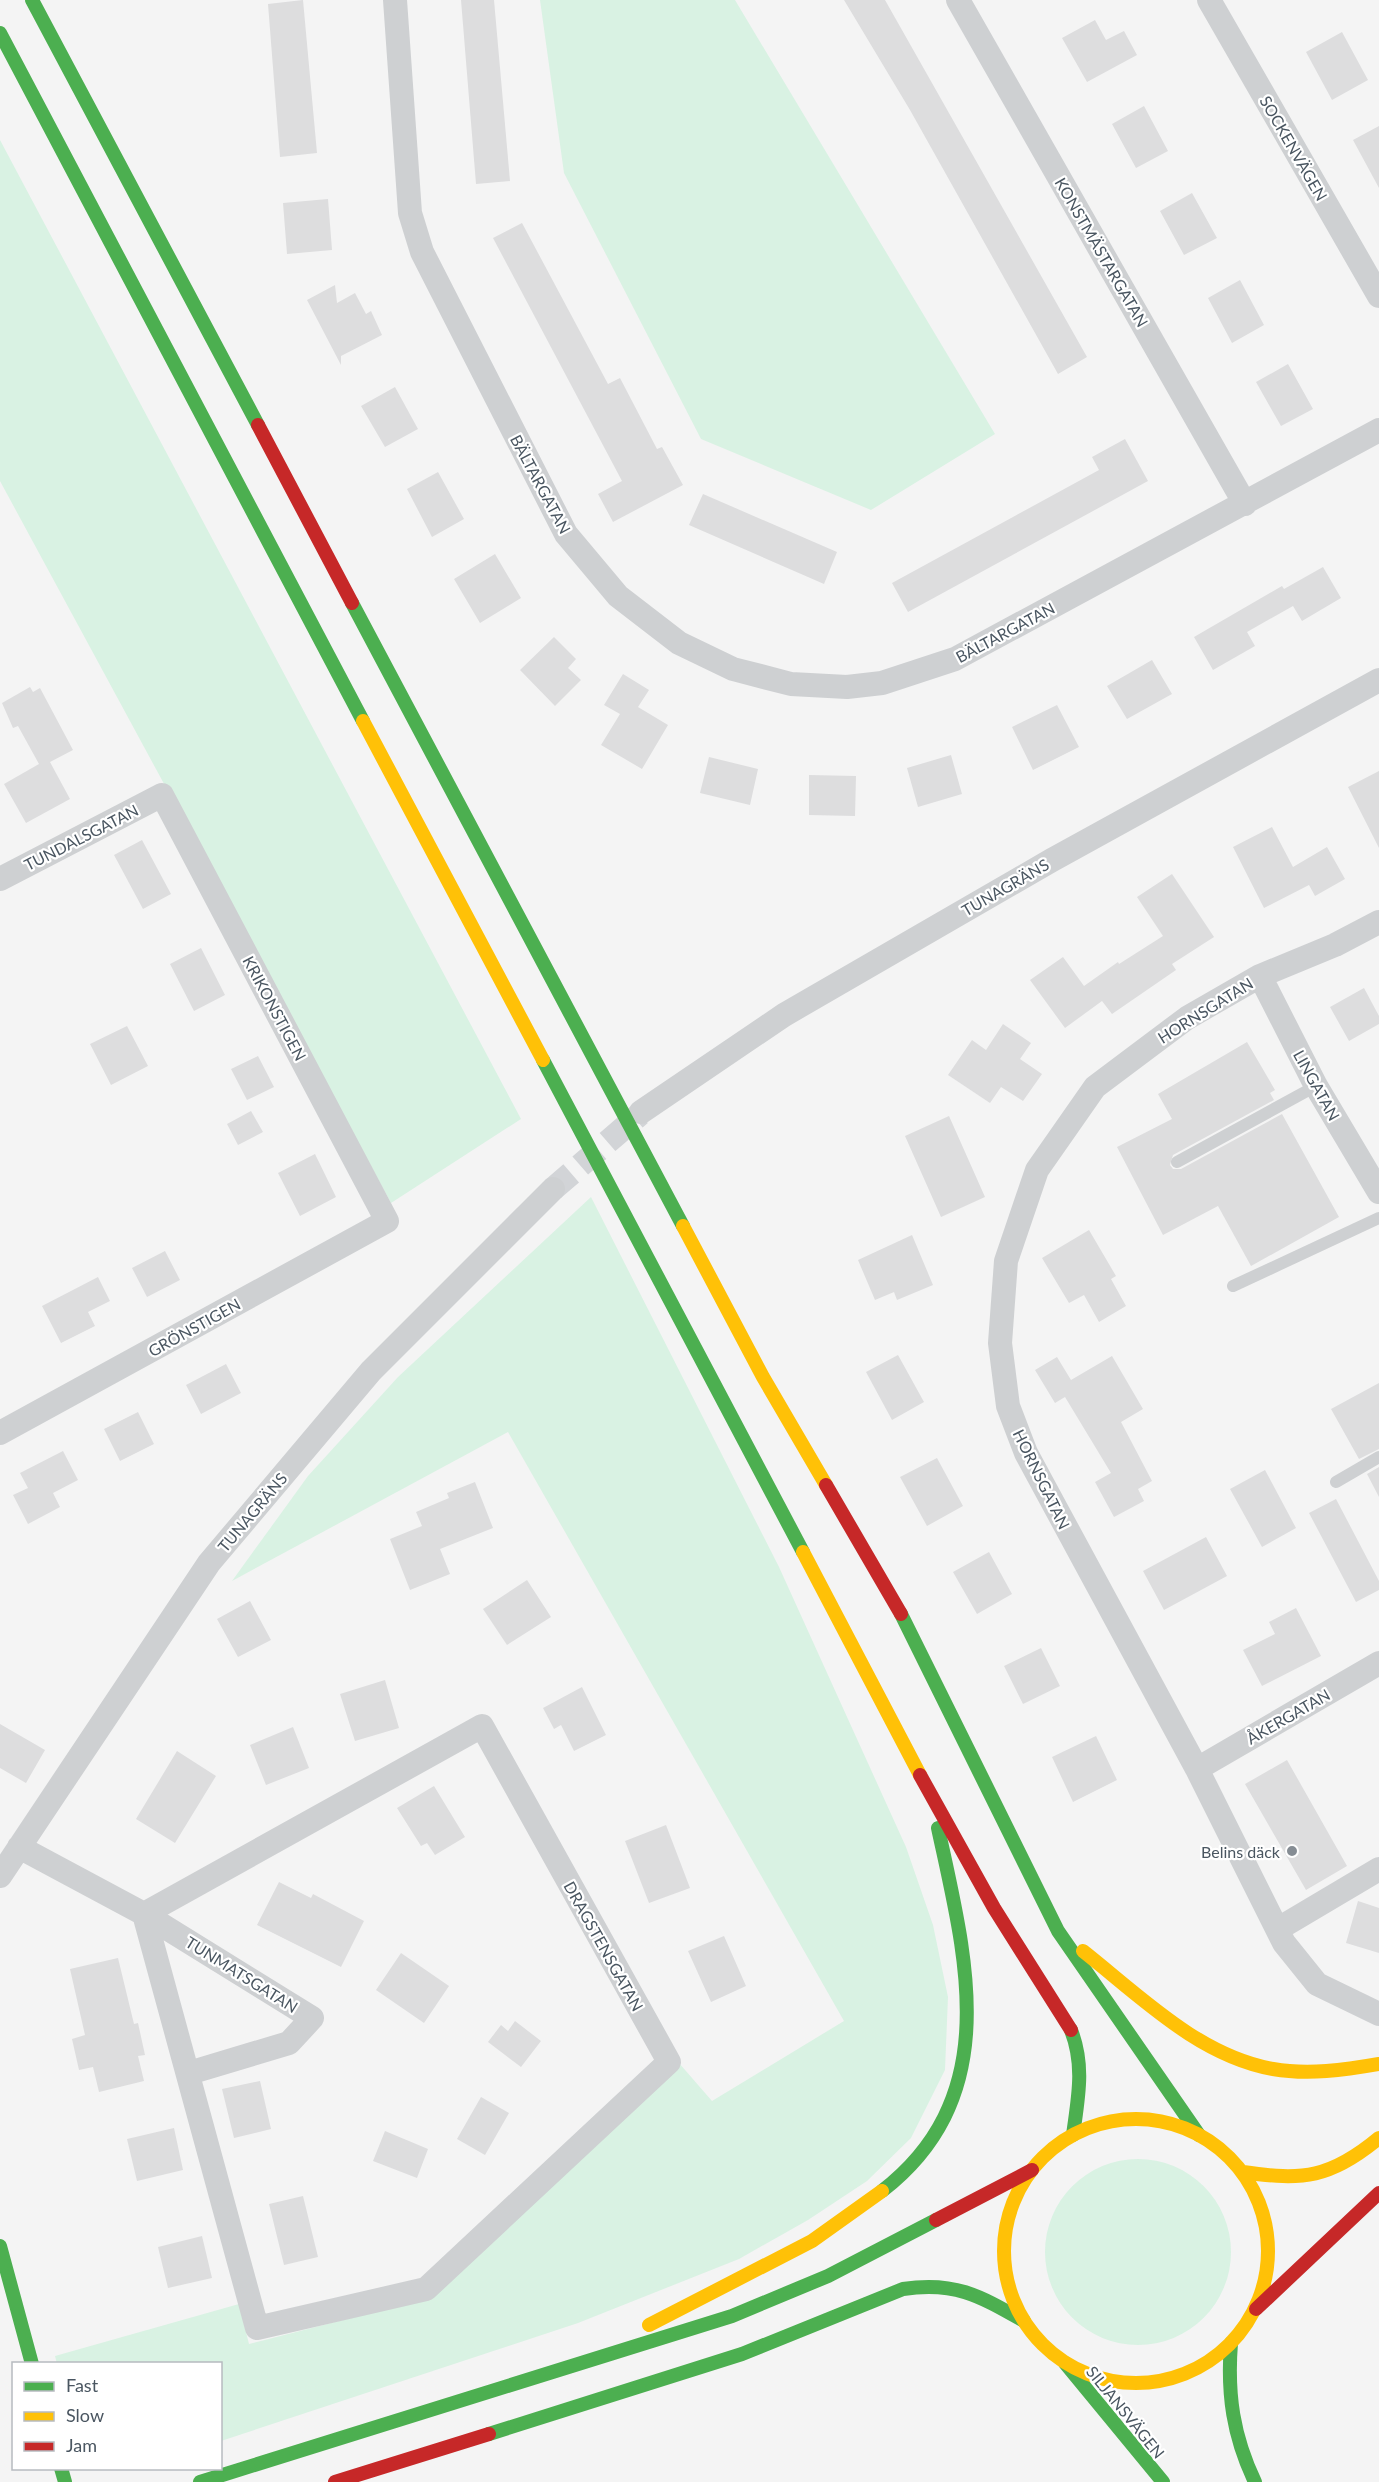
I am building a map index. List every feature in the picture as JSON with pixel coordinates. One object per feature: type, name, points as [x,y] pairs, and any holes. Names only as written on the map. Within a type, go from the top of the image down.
[{"type":"main road","points":[[32,0],[763,1377],[899,1610],[1058,1931],[1199,2134]]},
{"type":"main road","points":[[0,33],[932,1795],[994,1908],[1068,2024],[1078,2049],[1081,2072],[1073,2135]]},
{"type":"main road","points":[[556,2371],[790,2252],[856,2212],[920,2156],[944,2120],[959,2079],[966,2040],[968,2002],[962,1942],[932,1795]]},
{"type":"main road","points":[[1058,1931],[1200,2040],[1238,2058],[1272,2068],[1308,2072],[1379,2064]]},
{"type":"main road","points":[[1255,2310],[1267,2271],[1267,2229],[1254,2190],[1243,2172],[1215,2145],[1199,2134],[1158,2120],[1136,2119],[1093,2126],[1073,2135],[1050,2151],[1032,2170],[1012,2204],[1004,2244],[1008,2284],[1023,2321],[1042,2344],[1065,2363],[1106,2380],[1151,2383],[1195,2370],[1231,2343],[1255,2310],[1379,2193]]},
{"type":"main road","points":[[1243,2172],[1281,2178],[1313,2177],[1342,2166],[1379,2138]]},
{"type":"main road","points":[[200,2482],[732,2316],[828,2276],[1032,2170]]},
{"type":"main road","points":[[0,2246],[31,2362]]},
{"type":"main road","points":[[335,2482],[741,2354],[903,2289],[928,2284],[951,2285],[976,2294],[1023,2321]]},
{"type":"main road","points":[[1231,2343],[1227,2387],[1231,2419],[1242,2457],[1255,2482]]},
{"type":"main road","name":"SILJANSVÄGEN","points":[[1065,2363],[1163,2482]]},
{"type":"street","name":"BÄLTARGATAN","points":[[395,0],[410,213],[422,252],[566,534],[618,596],[679,643],[733,669],[791,684],[847,687],[882,684],[955,659],[1379,430]]},
{"type":"street","name":"KONSTMÄSTARGATAN","points":[[958,0],[1245,504]]},
{"type":"street","name":"SOCKENVÄGEN","points":[[1209,0],[1379,296]]},
{"type":"street","name":"TUNAGRÄNS","points":[[641,1112],[784,1015],[1052,860],[1379,680]]},
{"type":"street","name":"TUNDALSGATAN","points":[[0,879],[162,795]]},
{"type":"street","name":"KRIKONSTIGEN","points":[[162,795],[387,1221]]},
{"type":"street","name":"HORNSGATAN","points":[[1379,922],[1335,945],[1260,976],[1187,1018],[1095,1087],[1037,1170],[1006,1261],[1000,1343],[1008,1406],[1026,1453],[1197,1768],[1284,1943],[1317,1984],[1379,2014]]},
{"type":"street","name":"LINGATAN","points":[[1260,976],[1316,1086],[1379,1192]]},
{"type":"street","name":"TUNAGRÄNS","points":[[0,1876],[209,1563],[371,1371],[553,1189]]},
{"type":"street","name":"GRÖNSTIGEN","points":[[0,1433],[387,1221]]},
{"type":"street","name":"ÅKERGATAN","points":[[1197,1768],[1379,1663]]},
{"type":"street","name":"DRAGSTENSGATAN","points":[[144,1914],[482,1726],[669,2062],[426,2289],[257,2328],[189,2073]]},
{"type":"street","name":"TUNMATSGATAN","points":[[19,1847],[144,1914],[312,2018],[289,2043],[189,2073]]},
{"type":"street","points":[[1278,1929],[1379,1869]]},
{"type":"street","points":[[144,1914],[189,2073]]},
{"type":"lane","points":[[1177,1162],[1316,1086]]},
{"type":"lane","points":[[1233,1286],[1379,1218]]},
{"type":"lane","points":[[1336,1482],[1379,1457]]},
{"type":"green space","points":[[540,0],[735,0],[995,434],[871,510],[701,439],[564,173]]},
{"type":"green space","points":[[0,140],[521,1119],[391,1203],[0,481]]},
{"type":"green space","points":[[591,1197],[779,1567],[906,1847],[933,1925],[948,1997],[945,2070],[911,2138],[867,2181],[808,2220],[739,2259],[578,2323],[222,2441],[222,2362],[56,2362],[55,2356],[239,2304],[249,2344],[429,2298],[679,2063],[712,2101],[844,2021],[508,1432],[232,1581],[308,1476],[398,1377]]},
{"type":"green space","points":[[1138,2159],[1156,2160],[1174,2166],[1190,2174],[1204,2186],[1216,2200],[1224,2216],[1230,2234],[1230,2270],[1224,2288],[1216,2304],[1204,2318],[1190,2330],[1174,2338],[1156,2344],[1138,2345],[1120,2344],[1102,2338],[1086,2330],[1072,2318],[1060,2304],[1052,2288],[1046,2270],[1045,2252],[1046,2234],[1052,2216],[1060,2200],[1072,2186],[1086,2174],[1102,2166],[1120,2160]]},
{"type":"building","points":[[303,0],[317,153],[280,157],[268,4]]},
{"type":"building","points":[[461,0],[494,0],[510,181],[476,184]]},
{"type":"building","points":[[844,0],[885,0],[1087,357],[1058,374],[910,110]]},
{"type":"building","points":[[1095,20],[1106,40],[1124,31],[1137,55],[1087,82],[1062,38]]},
{"type":"building","points":[[1342,32],[1368,80],[1332,100],[1306,52]]},
{"type":"building","points":[[1144,106],[1168,151],[1136,168],[1112,124]]},
{"type":"building","points":[[1379,126],[1379,188],[1353,140]]},
{"type":"building","points":[[1192,193],[1217,238],[1184,255],[1160,211]]},
{"type":"building","points":[[328,199],[332,250],[287,254],[283,203]]},
{"type":"building","points":[[522,223],[608,384],[620,378],[657,449],[662,447],[683,485],[613,522],[598,494],[622,481],[493,238]]},
{"type":"building","points":[[1240,280],[1264,325],[1232,343],[1208,298]]},
{"type":"building","points":[[335,285],[337,303],[355,293],[366,314],[371,311],[382,335],[341,356],[341,365],[307,300]]},
{"type":"building","points":[[1288,364],[1313,409],[1281,426],[1256,382]]},
{"type":"building","points":[[395,387],[418,429],[385,447],[361,406]]},
{"type":"building","points":[[1125,439],[1148,481],[908,612],[892,583],[1099,470],[1092,457]]},
{"type":"building","points":[[438,472],[464,519],[432,537],[407,489]]},
{"type":"building","points":[[703,494],[837,552],[824,584],[689,525]]},
{"type":"building","points":[[495,554],[521,598],[480,623],[454,579]]},
{"type":"building","points":[[1323,567],[1341,598],[1302,621],[1293,606],[1247,632],[1255,646],[1213,670],[1194,637],[1282,586],[1284,589]]},
{"type":"building","points":[[554,637],[576,659],[568,668],[581,680],[555,706],[520,670]]},
{"type":"building","points":[[1152,660],[1172,694],[1127,719],[1107,686]]},
{"type":"building","points":[[623,674],[649,690],[638,707],[668,725],[642,769],[601,745],[620,714],[604,705]]},
{"type":"building","points":[[30,687],[33,692],[40,688],[73,750],[50,762],[70,799],[26,823],[4,784],[39,764],[18,726],[13,728],[2,703]]},
{"type":"building","points":[[1057,705],[1079,747],[1033,770],[1012,727]]},
{"type":"building","points":[[951,755],[962,794],[918,807],[907,768]]},
{"type":"building","points":[[709,757],[758,769],[750,805],[700,793]]},
{"type":"building","points":[[1379,771],[1379,848],[1348,787]]},
{"type":"building","points":[[809,775],[856,776],[855,816],[809,815]]},
{"type":"building","points":[[1272,827],[1293,867],[1327,847],[1345,879],[1315,896],[1309,885],[1264,908],[1233,847]]},
{"type":"building","points":[[142,840],[171,894],[143,909],[114,855]]},
{"type":"building","points":[[1172,874],[1214,937],[1172,964],[1176,970],[1112,1014],[1102,1001],[1065,1028],[1030,980],[1063,957],[1084,986],[1118,962],[1119,964],[1163,936],[1137,897]]},
{"type":"building","points":[[201,948],[225,995],[194,1011],[170,964]]},
{"type":"building","points":[[1364,988],[1379,1016],[1379,1024],[1349,1041],[1330,1007]]},
{"type":"building","points":[[1003,1024],[1031,1043],[1020,1059],[1042,1074],[1023,1101],[1001,1087],[990,1103],[948,1075],[972,1040],[986,1050]]},
{"type":"building","points":[[127,1026],[148,1066],[111,1085],[90,1044]]},
{"type":"building","points":[[1247,1042],[1275,1090],[1270,1093],[1274,1100],[1173,1155],[1170,1165],[1173,1169],[1181,1169],[1282,1114],[1339,1217],[1251,1266],[1218,1206],[1163,1235],[1117,1147],[1172,1119],[1158,1094]]},
{"type":"building","points":[[258,1056],[274,1087],[247,1100],[231,1069]]},
{"type":"building","points":[[251,1111],[263,1132],[238,1145],[227,1124]]},
{"type":"building","points":[[949,1116],[985,1197],[941,1217],[905,1136]]},
{"type":"building","points":[[315,1154],[336,1197],[300,1216],[278,1173]]},
{"type":"building","points":[[1089,1230],[1116,1276],[1111,1279],[1126,1306],[1099,1322],[1084,1295],[1069,1303],[1042,1258]]},
{"type":"building","points":[[912,1235],[933,1285],[897,1300],[894,1292],[875,1300],[858,1260]]},
{"type":"building","points":[[165,1251],[180,1280],[147,1297],[132,1268]]},
{"type":"building","points":[[98,1277],[110,1301],[88,1312],[95,1326],[61,1343],[42,1306]]},
{"type":"building","points":[[898,1355],[924,1402],[892,1420],[866,1372]]},
{"type":"building","points":[[1112,1356],[1143,1409],[1121,1422],[1152,1481],[1138,1489],[1144,1501],[1114,1517],[1095,1482],[1111,1473],[1065,1397],[1055,1403],[1035,1370],[1057,1357],[1071,1380]]},
{"type":"building","points":[[226,1364],[241,1393],[201,1414],[186,1385]]},
{"type":"building","points":[[1379,1383],[1379,1449],[1359,1459],[1331,1409]]},
{"type":"building","points":[[138,1412],[154,1444],[120,1461],[104,1429]]},
{"type":"building","points":[[63,1451],[78,1480],[53,1493],[60,1507],[28,1524],[13,1495],[28,1488],[20,1473]]},
{"type":"building","points":[[937,1458],[963,1506],[927,1526],[900,1477]]},
{"type":"building","points":[[1379,1467],[1379,1497],[1367,1474]]},
{"type":"building","points":[[1265,1470],[1296,1528],[1262,1547],[1230,1489]]},
{"type":"building","points":[[475,1482],[493,1528],[440,1549],[450,1574],[410,1590],[390,1539],[422,1526],[416,1512],[449,1498],[447,1493]]},
{"type":"building","points":[[1336,1499],[1379,1581],[1379,1590],[1356,1602],[1309,1513]]},
{"type":"building","points":[[1206,1537],[1227,1576],[1164,1610],[1143,1571]]},
{"type":"building","points":[[989,1552],[1012,1594],[977,1614],[953,1572]]},
{"type":"building","points":[[527,1580],[551,1617],[507,1645],[483,1609]]},
{"type":"building","points":[[250,1601],[271,1640],[238,1657],[217,1619]]},
{"type":"building","points":[[1296,1608],[1321,1656],[1262,1686],[1243,1650],[1275,1634],[1269,1622]]},
{"type":"building","points":[[1041,1648],[1060,1686],[1023,1704],[1004,1666]]},
{"type":"building","points":[[385,1680],[399,1728],[355,1741],[340,1694]]},
{"type":"building","points":[[582,1687],[606,1735],[574,1751],[561,1725],[554,1729],[543,1708]]},
{"type":"building","points":[[0,1724],[45,1750],[26,1783],[0,1768]]},
{"type":"building","points":[[293,1727],[309,1768],[266,1785],[250,1745]]},
{"type":"building","points":[[1096,1736],[1117,1780],[1073,1802],[1052,1757]]},
{"type":"building","points":[[177,1751],[216,1776],[175,1843],[136,1819]]},
{"type":"building","points":[[1287,1760],[1347,1866],[1306,1890],[1245,1784]]},
{"type":"building","points":[[434,1786],[465,1837],[435,1855],[427,1843],[421,1846],[397,1808]]},
{"type":"building","points":[[666,1825],[690,1888],[649,1903],[625,1841]]},
{"type":"building","points":[[279,1882],[311,1898],[313,1894],[364,1921],[341,1967],[257,1925]]},
{"type":"building","points":[[1358,1901],[1379,1908],[1379,1953],[1346,1943]]},
{"type":"building","points":[[724,1936],[746,1986],[711,2002],[688,1951]]},
{"type":"building","points":[[401,1953],[449,1986],[424,2023],[376,1990]]},
{"type":"building","points":[[118,1958],[134,2024],[138,2023],[145,2055],[138,2056],[144,2081],[99,2092],[93,2067],[79,2070],[72,2039],[85,2035],[70,1969]]},
{"type":"building","points":[[515,2021],[541,2041],[521,2067],[488,2042],[501,2025],[508,2031]]},
{"type":"building","points":[[260,2081],[271,2129],[234,2138],[222,2089]]},
{"type":"building","points":[[481,2097],[509,2113],[485,2155],[457,2139]]},
{"type":"building","points":[[174,2128],[183,2170],[137,2181],[127,2139]]},
{"type":"building","points":[[385,2131],[428,2149],[417,2178],[373,2161]]},
{"type":"building","points":[[303,2196],[318,2257],[284,2265],[269,2204]]},
{"type":"building","points":[[202,2236],[212,2278],[168,2288],[158,2247]]},
{"type":"tunnel","points":[[553,1189],[640,1114]]},
{"type":"traffic: fast","points":[[32,0],[258,425]]},
{"type":"traffic: fast","points":[[0,33],[363,721]]},
{"type":"traffic: fast","points":[[352,603],[683,1226]]},
{"type":"traffic: fast","points":[[543,1060],[803,1552]]},
{"type":"traffic: fast","points":[[901,1614],[1058,1931],[1199,2135]]},
{"type":"traffic: fast","points":[[882,2191],[921,2153],[947,2112],[961,2069],[967,2023],[965,1975],[958,1926],[938,1828]]},
{"type":"traffic: fast","points":[[1071,2030],[1079,2069],[1073,2135]]},
{"type":"traffic: fast","points":[[200,2482],[732,2316],[828,2276],[936,2220]]},
{"type":"traffic: fast","points":[[0,2246],[31,2362]]},
{"type":"traffic: fast","points":[[489,2434],[742,2354],[903,2289],[921,2287],[953,2289],[994,2304],[1024,2321]]},
{"type":"traffic: fast","points":[[1231,2343],[1230,2380],[1233,2414],[1241,2448],[1255,2482]]},
{"type":"traffic: fast","points":[[1065,2363],[1163,2482]]},
{"type":"traffic: fast","points":[[62,2470],[65,2482]]},
{"type":"traffic: slow","points":[[363,721],[543,1060]]},
{"type":"traffic: slow","points":[[683,1226],[763,1377],[826,1485]]},
{"type":"traffic: slow","points":[[803,1552],[920,1775]]},
{"type":"traffic: slow","points":[[1083,1951],[1149,2005],[1195,2038],[1246,2062],[1273,2069],[1300,2072],[1340,2070],[1379,2064]]},
{"type":"traffic: slow","points":[[1149,2119],[1162,2121],[1198,2134],[1220,2149],[1238,2167],[1258,2200],[1266,2225],[1268,2251],[1266,2277],[1253,2313],[1238,2335],[1220,2353],[1198,2368],[1162,2381],[1123,2383],[1110,2381],[1074,2368],[1052,2353],[1034,2335],[1019,2313],[1006,2277],[1004,2238],[1006,2225],[1019,2189],[1034,2167],[1052,2149],[1074,2134],[1110,2121],[1149,2119]]},
{"type":"traffic: slow","points":[[1243,2172],[1283,2176],[1315,2173],[1331,2169],[1346,2161],[1379,2138]]},
{"type":"traffic: slow","points":[[649,2325],[812,2241],[882,2191]]},
{"type":"traffic: jam","points":[[258,425],[352,603]]},
{"type":"traffic: jam","points":[[826,1485],[901,1614]]},
{"type":"traffic: jam","points":[[920,1775],[994,1908],[1071,2030]]},
{"type":"traffic: jam","points":[[936,2220],[1032,2170]]},
{"type":"traffic: jam","points":[[1256,2309],[1379,2193]]},
{"type":"traffic: jam","points":[[335,2482],[489,2434]]},
{"type":"place","name":"Belins däck","points":[[1292,1851]]}]
